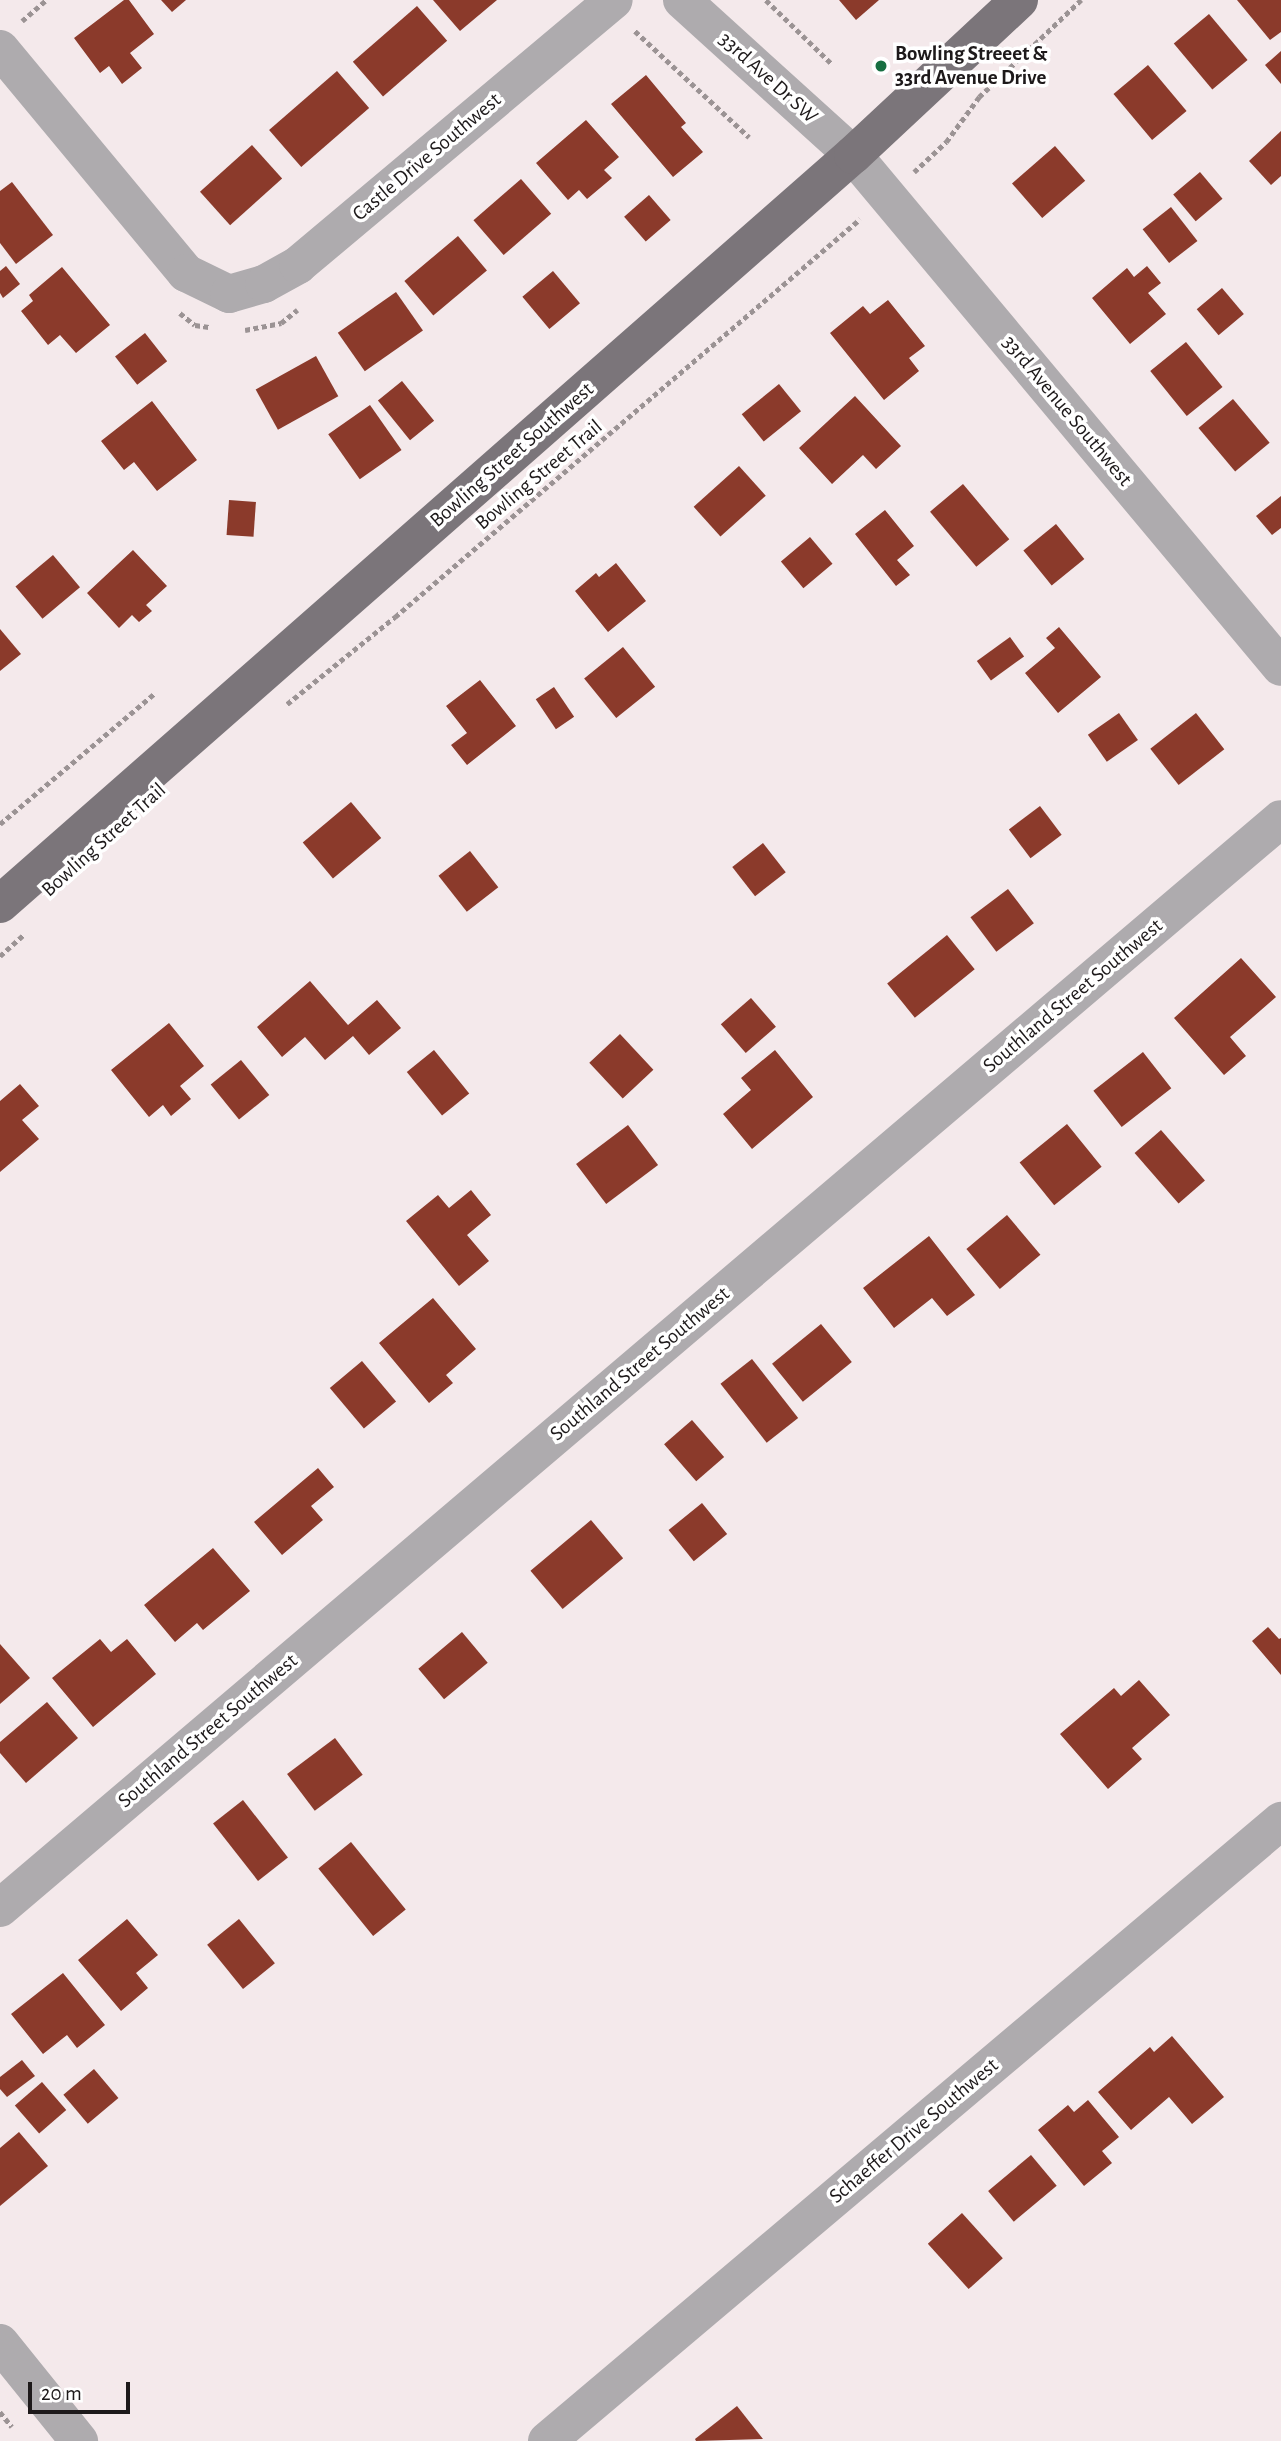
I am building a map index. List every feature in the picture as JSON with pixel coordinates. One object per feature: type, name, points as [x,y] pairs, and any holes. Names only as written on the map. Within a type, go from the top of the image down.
[{"type":"main road","name":"Bowling Street Southwest","points":[[0,904],[853,155],[1019,0]]},
{"type":"street","name":"Castle Drive Southwest","points":[[15,40],[186,272],[229,293],[264,284],[298,265],[614,0]]},
{"type":"street","name":"33rd Ave Dr SW","points":[[682,0],[853,155]]},
{"type":"street","name":"33rd Avenue Southwest","points":[[853,155],[1281,667]]},
{"type":"street","name":"Southland Street Southwest","points":[[0,1908],[1281,819]]},
{"type":"street","name":"Schaeffer Drive Southwest","points":[[547,2441],[1281,1821]]},
{"type":"street","points":[[0,2343],[79,2441]]},
{"type":"path","points":[[15,40],[22,21],[46,0]]},
{"type":"path","points":[[766,0],[832,64]]},
{"type":"path","name":"Bowling Street Trail","points":[[277,713],[395,617],[887,196],[946,142],[979,97],[1081,0]]},
{"type":"path","points":[[0,824],[155,693]]},
{"type":"path","points":[[0,956],[30,929]]},
{"type":"path","points":[[0,2412],[12,2427]]},
{"type":"building","points":[[124,0],[129,0],[154,34],[130,53],[142,68],[122,84],[109,66],[100,73],[74,38]]},
{"type":"building","points":[[161,0],[186,0],[172,12]]},
{"type":"building","points":[[433,0],[497,0],[460,31]]},
{"type":"building","points":[[839,0],[879,0],[856,20]]},
{"type":"building","points":[[1237,0],[1281,0],[1281,32],[1270,40]]},
{"type":"building","points":[[417,6],[447,41],[383,96],[353,62]]},
{"type":"building","points":[[1209,14],[1248,60],[1212,90],[1174,44]]},
{"type":"building","points":[[1281,51],[1281,84],[1265,65]]},
{"type":"building","points":[[1148,65],[1187,111],[1152,140],[1114,94]]},
{"type":"building","points":[[337,71],[369,108],[301,167],[269,130]]},
{"type":"building","points":[[646,75],[686,123],[681,127],[703,152],[673,177],[611,104]]},
{"type":"building","points":[[586,120],[619,157],[604,170],[612,178],[587,199],[579,190],[568,200],[536,163]]},
{"type":"building","points":[[1281,131],[1281,176],[1271,185],[1249,161]]},
{"type":"building","points":[[252,145],[282,178],[230,225],[200,192]]},
{"type":"building","points":[[1055,146],[1085,181],[1042,218],[1012,183]]},
{"type":"building","points":[[1200,172],[1222,199],[1196,221],[1173,194]]},
{"type":"building","points":[[521,179],[551,214],[504,255],[473,220]]},
{"type":"building","points":[[12,182],[53,235],[16,264],[0,243],[0,191]]},
{"type":"building","points":[[649,195],[671,220],[646,242],[624,217]]},
{"type":"building","points":[[1171,207],[1197,241],[1169,263],[1143,229]]},
{"type":"building","points":[[458,236],[487,270],[433,315],[404,281]]},
{"type":"building","points":[[6,266],[20,284],[3,298],[0,293],[0,271]]},
{"type":"building","points":[[1147,266],[1161,283],[1148,293],[1166,314],[1130,344],[1092,298],[1127,268],[1134,277]]},
{"type":"building","points":[[62,267],[110,325],[76,353],[60,335],[48,345],[21,311],[33,301],[29,295]]},
{"type":"building","points":[[553,271],[580,303],[549,329],[522,297]]},
{"type":"building","points":[[1222,288],[1244,314],[1219,335],[1197,309]]},
{"type":"building","points":[[396,292],[423,331],[365,371],[338,333]]},
{"type":"building","points":[[888,300],[925,346],[909,358],[919,371],[884,400],[830,333],[863,306],[870,314]]},
{"type":"building","points":[[145,333],[167,361],[137,385],[115,356]]},
{"type":"building","points":[[1186,342],[1223,387],[1187,416],[1150,371]]},
{"type":"building","points":[[316,356],[338,396],[278,430],[256,389]]},
{"type":"building","points":[[402,381],[434,421],[410,440],[378,401]]},
{"type":"building","points":[[779,384],[801,411],[764,441],[742,414]]},
{"type":"building","points":[[855,396],[901,446],[876,469],[863,455],[832,484],[799,448]]},
{"type":"building","points":[[1233,399],[1270,443],[1235,472],[1199,428]]},
{"type":"building","points":[[152,401],[197,460],[157,491],[134,462],[124,470],[101,441]]},
{"type":"building","points":[[370,405],[402,450],[360,479],[328,434]]},
{"type":"building","points":[[739,466],[766,496],[720,537],[694,507]]},
{"type":"building","points":[[963,484],[1009,539],[976,567],[930,512]]},
{"type":"building","points":[[1281,496],[1281,528],[1272,535],[1256,516]]},
{"type":"building","points":[[229,500],[256,502],[253,537],[227,535]]},
{"type":"building","points":[[885,510],[914,546],[897,560],[910,575],[896,586],[855,534]]},
{"type":"building","points":[[1056,524],[1084,559],[1052,585],[1023,550]]},
{"type":"building","points":[[810,537],[832,564],[803,588],[781,561]]},
{"type":"building","points":[[133,550],[167,586],[146,605],[152,611],[139,622],[132,615],[119,628],[87,593]]},
{"type":"building","points":[[53,555],[80,587],[42,619],[15,586]]},
{"type":"building","points":[[616,563],[646,601],[608,632],[575,591],[596,573],[599,577]]},
{"type":"building","points":[[1059,627],[1101,677],[1058,713],[1025,673],[1055,648],[1046,638]]},
{"type":"building","points":[[0,629],[21,654],[0,671]]},
{"type":"building","points":[[1010,637],[1024,656],[991,681],[977,661]]},
{"type":"building","points":[[623,647],[655,687],[616,718],[584,678]]},
{"type":"building","points":[[480,680],[516,726],[467,765],[451,745],[467,733],[446,706]]},
{"type":"building","points":[[554,687],[574,717],[556,729],[536,699]]},
{"type":"building","points":[[1119,713],[1138,740],[1107,762],[1088,735]]},
{"type":"building","points":[[1196,713],[1224,749],[1179,785],[1150,749]]},
{"type":"building","points":[[351,802],[381,838],[333,878],[303,842]]},
{"type":"building","points":[[1040,806],[1062,835],[1031,858],[1009,829]]},
{"type":"building","points":[[763,843],[786,872],[755,896],[732,867]]},
{"type":"building","points":[[470,851],[498,887],[467,912],[438,876]]},
{"type":"building","points":[[1008,889],[1034,923],[996,952],[970,917]]},
{"type":"building","points":[[947,935],[975,969],[915,1018],[887,983]]},
{"type":"building","points":[[1241,958],[1276,997],[1230,1037],[1246,1056],[1224,1075],[1174,1018]]},
{"type":"building","points":[[310,981],[348,1025],[377,1000],[401,1028],[369,1055],[353,1036],[325,1060],[305,1037],[282,1057],[257,1027]]},
{"type":"building","points":[[751,998],[776,1027],[746,1053],[721,1024]]},
{"type":"building","points":[[169,1023],[204,1066],[180,1086],[191,1099],[171,1116],[163,1105],[149,1117],[111,1070]]},
{"type":"building","points":[[620,1034],[653,1070],[623,1098],[589,1063]]},
{"type":"building","points":[[434,1050],[469,1094],[442,1116],[407,1072]]},
{"type":"building","points":[[775,1050],[813,1097],[752,1149],[723,1114],[751,1090],[741,1078]]},
{"type":"building","points":[[1143,1052],[1171,1088],[1122,1127],[1093,1091]]},
{"type":"building","points":[[241,1060],[269,1095],[239,1120],[211,1085]]},
{"type":"building","points":[[20,1084],[39,1106],[22,1120],[39,1139],[0,1172],[0,1101]]},
{"type":"building","points":[[1067,1124],[1102,1167],[1054,1205],[1020,1162]]},
{"type":"building","points":[[628,1125],[658,1165],[606,1204],[576,1164]]},
{"type":"building","points":[[1161,1130],[1205,1181],[1179,1204],[1135,1153]]},
{"type":"building","points":[[471,1190],[491,1215],[467,1235],[489,1261],[459,1286],[406,1221],[438,1195],[449,1208]]},
{"type":"building","points":[[1007,1215],[1040,1255],[1000,1289],[966,1249]]},
{"type":"building","points":[[929,1236],[975,1295],[947,1316],[932,1298],[894,1328],[863,1288]]},
{"type":"building","points":[[433,1298],[476,1349],[446,1375],[453,1383],[429,1403],[379,1343]]},
{"type":"building","points":[[821,1324],[852,1362],[803,1402],[772,1364]]},
{"type":"building","points":[[752,1359],[798,1418],[767,1443],[720,1384]]},
{"type":"building","points":[[362,1361],[396,1402],[364,1429],[330,1388]]},
{"type":"building","points":[[692,1420],[724,1457],[696,1481],[664,1444]]},
{"type":"building","points":[[318,1468],[334,1487],[311,1506],[323,1520],[282,1555],[254,1522]]},
{"type":"building","points":[[702,1503],[727,1534],[694,1561],[669,1530]]},
{"type":"building","points":[[591,1520],[623,1558],[563,1609],[530,1571]]},
{"type":"building","points":[[213,1548],[250,1591],[203,1630],[197,1623],[175,1642],[144,1605]]},
{"type":"building","points":[[1268,1627],[1281,1638],[1281,1675],[1252,1641]]},
{"type":"building","points":[[462,1632],[488,1663],[444,1699],[418,1669]]},
{"type":"building","points":[[100,1639],[111,1652],[127,1639],[156,1674],[93,1727],[52,1678]]},
{"type":"building","points":[[0,1644],[30,1678],[0,1704]]},
{"type":"building","points":[[1139,1680],[1170,1715],[1132,1748],[1142,1759],[1108,1789],[1060,1734],[1114,1688],[1121,1696]]},
{"type":"building","points":[[47,1702],[78,1738],[26,1783],[0,1753],[0,1742]]},
{"type":"building","points":[[335,1738],[363,1775],[315,1811],[287,1774]]},
{"type":"building","points":[[243,1800],[288,1858],[258,1881],[213,1823]]},
{"type":"building","points":[[351,1842],[406,1910],[373,1936],[318,1868]]},
{"type":"building","points":[[127,1919],[158,1955],[136,1973],[148,1988],[121,2011],[78,1960]]},
{"type":"building","points":[[239,1919],[275,1963],[243,1989],[207,1945]]},
{"type":"building","points":[[63,1973],[105,2025],[77,2048],[67,2035],[43,2054],[11,2014]]},
{"type":"building","points":[[1172,2036],[1224,2097],[1192,2124],[1169,2097],[1131,2130],[1098,2092],[1150,2047],[1154,2052]]},
{"type":"building","points":[[22,2060],[35,2076],[7,2097],[0,2089],[0,2077]]},
{"type":"building","points":[[94,2069],[118,2098],[88,2124],[63,2095]]},
{"type":"building","points":[[42,2082],[66,2110],[39,2134],[15,2106]]},
{"type":"building","points":[[1088,2100],[1119,2137],[1102,2151],[1112,2163],[1084,2186],[1038,2130],[1068,2105],[1074,2112]]},
{"type":"building","points":[[19,2132],[48,2166],[0,2206],[0,2148]]},
{"type":"building","points":[[1031,2155],[1057,2186],[1014,2222],[988,2191]]},
{"type":"building","points":[[962,2213],[1003,2258],[969,2289],[928,2244]]},
{"type":"building","points":[[737,2406],[763,2439],[696,2441],[695,2439]]},
{"type":"place","name":"Bowling Streeet & 33rd Avenue Drive","points":[[881,66]]}]
